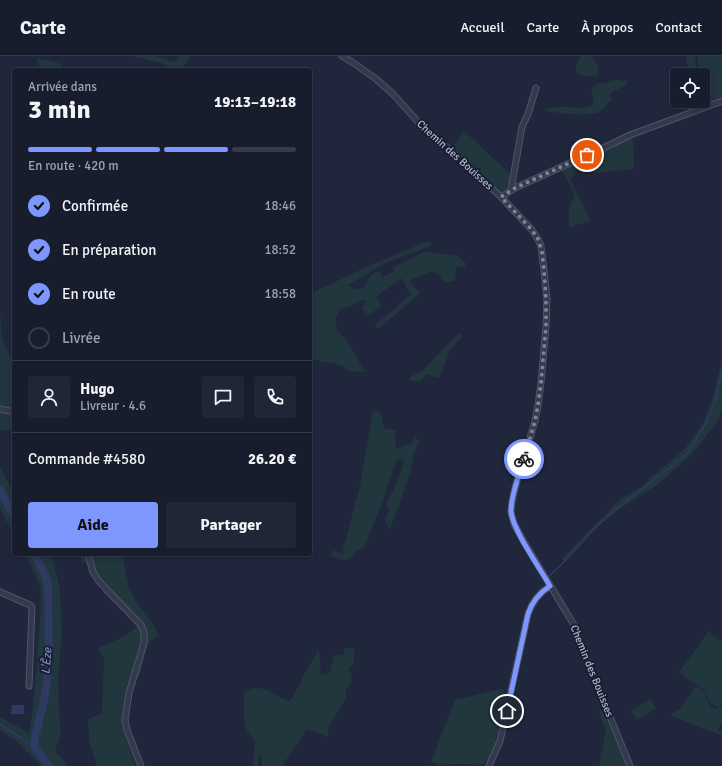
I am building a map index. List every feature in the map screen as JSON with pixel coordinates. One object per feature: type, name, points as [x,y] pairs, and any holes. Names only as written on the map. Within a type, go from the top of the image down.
[{"type":"street","name":"Chemin des Bouisses","points":[[342,56],[381,83],[392,93],[421,124],[501,197],[532,230],[538,239],[542,252],[545,282],[546,326],[535,421],[515,488],[511,512],[514,524],[574,625],[630,766]]},
{"type":"street","points":[[511,190],[522,127],[528,114],[536,88]]},
{"type":"street","points":[[501,197],[522,184],[630,135],[722,101]]},
{"type":"street","points":[[0,409],[12,412]]},
{"type":"street","points":[[89,556],[93,572],[98,580],[106,590],[142,625],[144,632],[144,643],[129,693],[125,720],[127,730],[141,766]]},
{"type":"street","points":[[489,766],[500,741],[530,607],[534,599],[550,586]]},
{"type":"street","points":[[0,592],[32,607],[29,686]]},
{"type":"shaded area","points":[[131,56],[154,56],[175,62],[178,56],[190,56],[182,68],[172,68],[143,58]]},
{"type":"shaded area","points":[[581,56],[592,56],[599,68],[597,75],[586,76],[576,71],[576,65]]},
{"type":"shaded area","points":[[686,56],[695,56],[696,68],[687,68]]},
{"type":"shaded area","points":[[697,56],[722,56],[722,97],[710,101],[710,68],[699,68]]},
{"type":"shaded area","points":[[37,58],[61,64],[62,68],[40,68]]},
{"type":"shaded area","points":[[612,80],[628,81],[625,86],[610,93],[609,95],[613,99],[599,112],[588,114],[565,114],[545,111],[545,109],[553,107],[590,107],[594,102],[591,90],[597,84],[604,84]]},
{"type":"shaded area","points":[[464,131],[510,174],[509,185],[501,193],[452,147]]},
{"type":"shaded area","points":[[633,138],[634,169],[594,173],[593,168],[576,170],[570,179],[591,221],[570,227],[569,211],[575,195],[562,170],[621,142]]},
{"type":"shaded area","points":[[428,241],[432,244],[428,247],[386,263],[348,285],[356,290],[363,288],[371,275],[376,272],[380,272],[383,277],[393,272],[394,267],[424,252],[456,255],[466,263],[465,267],[458,267],[455,269],[456,277],[453,281],[447,282],[442,280],[435,272],[429,272],[409,281],[420,293],[380,328],[377,328],[375,325],[411,294],[401,278],[376,297],[381,305],[369,316],[362,309],[366,300],[363,299],[351,306],[340,309],[335,319],[337,330],[348,343],[365,372],[349,371],[341,365],[312,359],[312,293],[373,264]]},
{"type":"shaded area","points":[[0,311],[2,339],[10,356],[12,357],[12,430],[0,430]]},
{"type":"shaded area","points":[[460,332],[462,337],[450,351],[439,378],[426,374],[419,382],[410,380],[410,377],[423,370]]},
{"type":"shaded area","points":[[722,358],[722,410],[717,422],[699,446],[690,456],[657,485],[615,512],[600,524],[565,562],[562,559],[620,499],[643,486],[649,479],[686,448],[704,422],[714,395]]},
{"type":"shaded area","points":[[373,410],[381,413],[384,428],[396,430],[396,449],[411,444],[415,437],[419,441],[414,454],[410,474],[390,530],[385,520],[389,509],[385,505],[399,477],[404,459],[396,460],[383,500],[364,548],[357,550],[346,560],[340,559],[330,556],[333,550],[342,554],[360,486]]},
{"type":"shaded area","points":[[0,467],[12,489],[12,532],[0,509]]},
{"type":"shaded area","points":[[24,556],[49,556],[53,561],[60,589],[62,636],[58,677],[61,732],[55,751],[68,766],[41,766],[17,741],[0,730],[0,717],[29,733],[33,708],[40,623],[41,589],[32,567]]},
{"type":"shaded area","points":[[82,556],[122,556],[129,588],[137,603],[156,629],[158,635],[148,643],[140,675],[126,694],[122,715],[125,736],[136,766],[97,766],[89,740],[88,719],[102,713],[104,658],[98,648],[121,638],[142,622],[102,583],[91,563],[81,563]]},
{"type":"shaded area","points":[[709,631],[715,638],[721,641],[722,640],[722,703],[718,707],[709,702],[705,691],[679,672]]},
{"type":"shaded area","points":[[345,648],[353,648],[355,654],[353,665],[349,666],[349,671],[352,674],[350,686],[346,689],[346,699],[329,725],[328,737],[307,729],[283,766],[262,766],[260,752],[258,766],[253,766],[255,742],[245,727],[244,692],[250,689],[262,688],[289,701],[293,697],[319,649],[321,675],[330,673],[334,655],[343,655]]},
{"type":"shaded area","points":[[696,686],[705,693],[708,703],[712,708],[718,708],[722,705],[722,723],[717,730],[721,731],[722,729],[722,736],[671,716],[674,712],[679,710]]},
{"type":"shaded area","points":[[501,689],[504,691],[505,695],[504,702],[496,740],[491,756],[487,761],[481,765],[439,765],[431,762],[455,700]]},
{"type":"shaded area","points":[[650,699],[656,708],[637,720],[631,711]]},
{"type":"shaded area","points":[[603,709],[627,766],[601,766],[599,764],[606,732],[599,712]]},
{"type":"water","points":[[12,705],[24,705],[24,714],[11,714]]},
{"type":"waterway","points":[[548,577],[610,514],[687,454],[706,423],[715,402],[722,370]]},
{"type":"waterway","name":"L'Èze","points":[[0,490],[12,512]]},
{"type":"waterway","name":"L'Èze","points":[[35,556],[45,575],[48,586],[49,657],[43,705],[34,743],[35,748],[49,766]]},
{"type":"waterway","points":[[0,724],[35,748]]},
{"type":"way so far","points":[[524,459],[535,421],[541,383],[546,326],[544,270],[541,246],[538,239],[532,230],[501,197],[515,188],[587,155]]},
{"type":"route","points":[[507,711],[530,607],[534,599],[550,586],[514,524],[511,512],[515,488],[524,459]]}]
